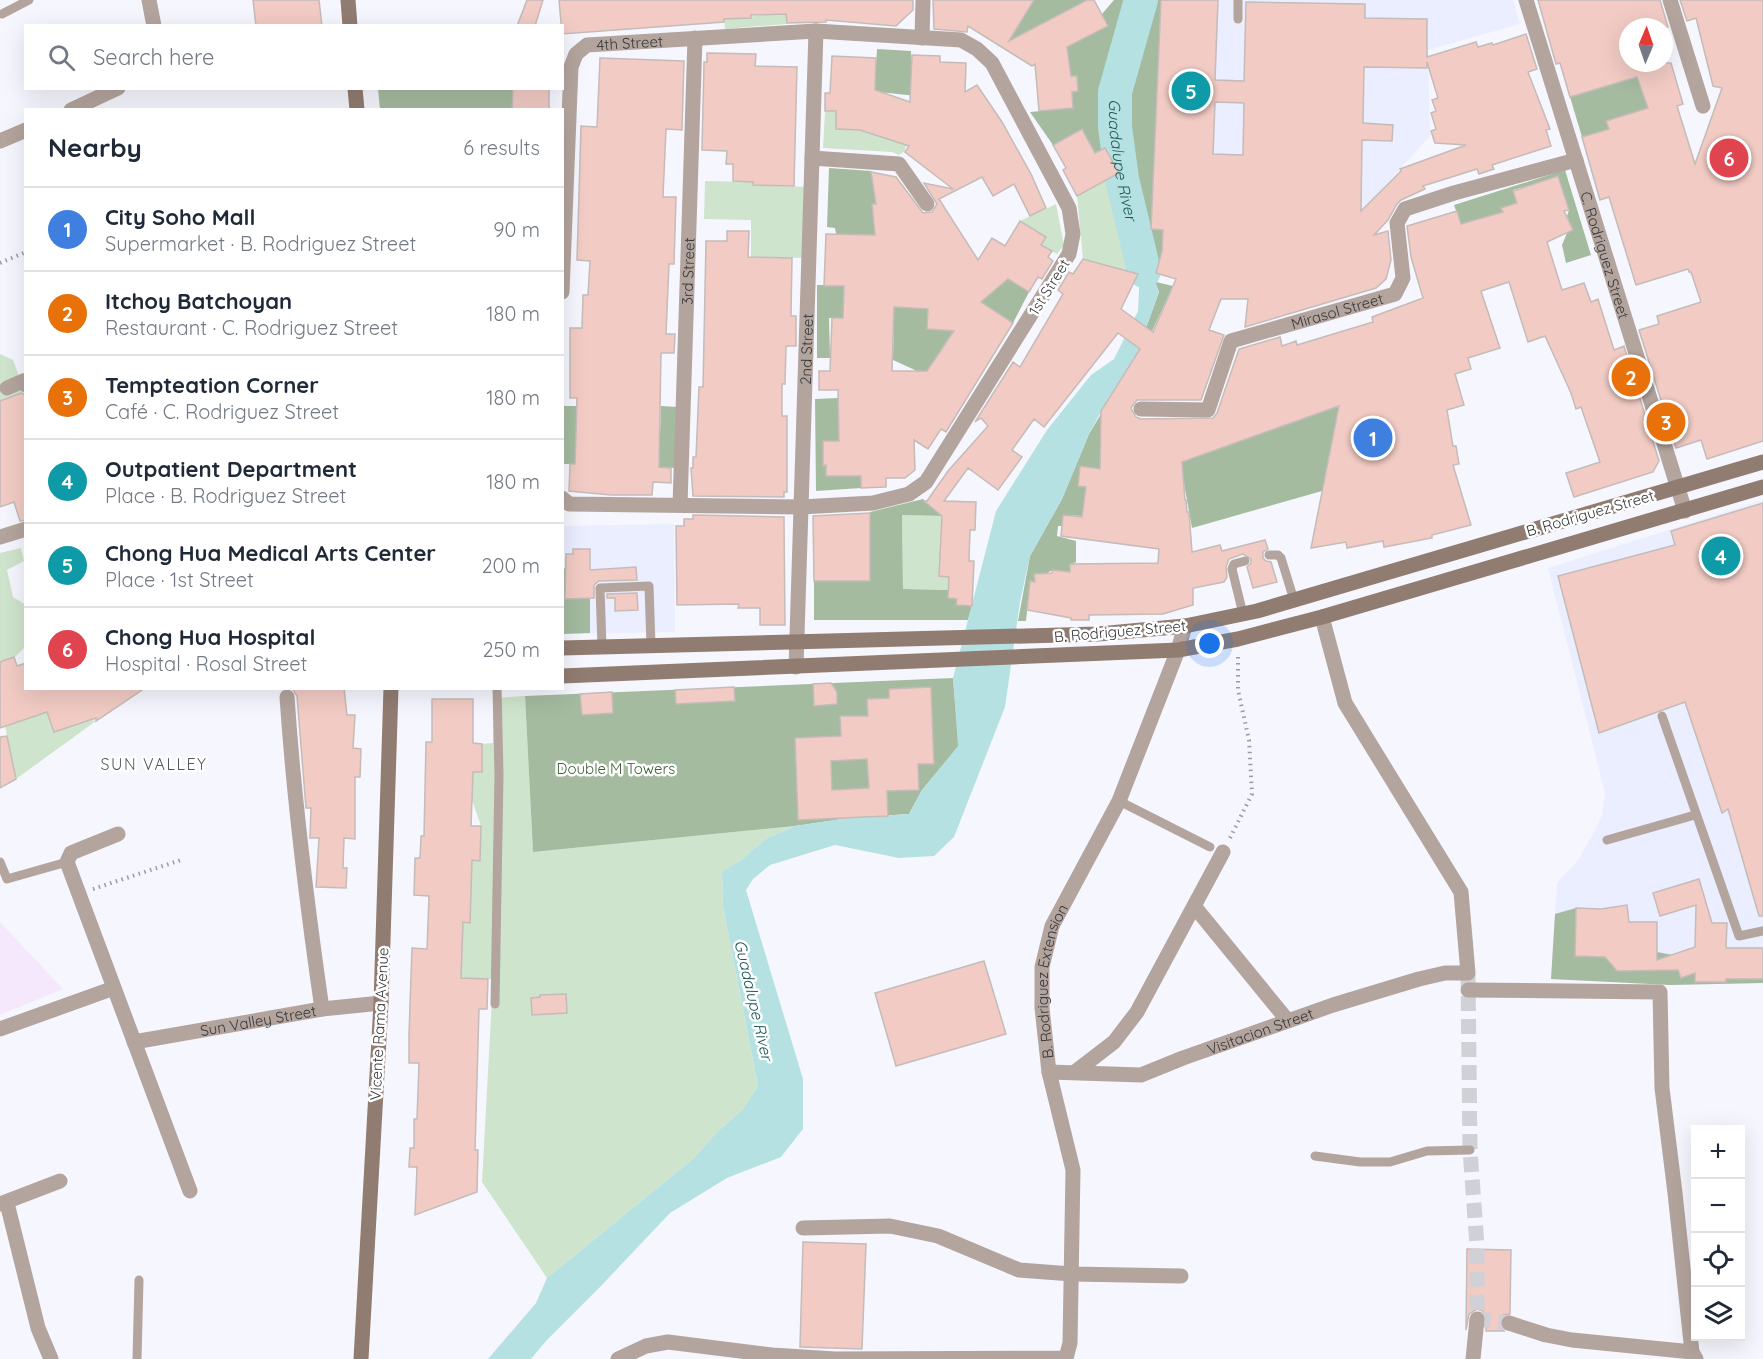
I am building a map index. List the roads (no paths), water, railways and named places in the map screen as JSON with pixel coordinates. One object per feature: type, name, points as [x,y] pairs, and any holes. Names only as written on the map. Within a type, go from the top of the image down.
[{"type":"main road","points":[[348,0],[350,24]]},
{"type":"main road","points":[[355,90],[357,108]]},
{"type":"main road","name":"B. Rodriguez Street","points":[[564,648],[1034,637],[1142,632],[1185,627],[1294,600],[1763,462]]},
{"type":"main road","name":"B. Rodriguez Street","points":[[564,676],[1178,650],[1238,639],[1322,617],[1763,487]]},
{"type":"main road","name":"Vicente Rama Avenue","points":[[361,1359],[381,1003],[391,690]]},
{"type":"street","points":[[149,0],[154,24]]},
{"type":"street","points":[[922,38],[923,0]]},
{"type":"street","name":"C. Rodriguez Street","points":[[1527,0],[1685,511]]},
{"type":"street","points":[[1670,0],[1703,106]]},
{"type":"street","name":"1st Street","points":[[801,507],[873,503],[909,494],[926,482],[1069,254],[1073,234],[1069,208],[992,63],[977,49],[961,40],[816,31]]},
{"type":"street","name":"4th Street","points":[[564,242],[571,68],[576,54],[587,45],[816,31]]},
{"type":"street","name":"2nd Street","points":[[796,667],[816,31]]},
{"type":"street","name":"3rd Street","points":[[680,505],[695,38]]},
{"type":"street","points":[[74,108],[114,90]]},
{"type":"street","points":[[0,141],[24,131]]},
{"type":"street","points":[[812,158],[898,164],[927,204]]},
{"type":"street","name":"Mirasol Street","points":[[1141,409],[1208,410],[1231,341],[1395,294],[1403,278],[1397,223],[1405,209],[1454,193],[1576,160]]},
{"type":"street","points":[[7,388],[24,382]]},
{"type":"street","points":[[564,500],[569,504],[801,507]]},
{"type":"street","points":[[0,537],[24,531]]},
{"type":"street","name":"Visitacion Street","points":[[1049,1072],[1141,1075],[1333,1005],[1419,979],[1445,974],[1468,973],[1461,892],[1345,703],[1322,617]]},
{"type":"street","name":"B. Rodriguez Extension","points":[[1066,1358],[1070,1342],[1073,1170],[1049,1072],[1042,1008],[1042,967],[1052,926],[1119,801],[1185,627]]},
{"type":"street","points":[[287,697],[291,758],[307,904],[322,1009]]},
{"type":"street","points":[[118,834],[71,853],[68,862],[190,1191]]},
{"type":"street","points":[[1075,1072],[1114,1042],[1137,1012],[1194,906],[1216,850]]},
{"type":"street","points":[[1194,906],[1288,1021]]},
{"type":"street","points":[[0,1029],[114,988]]},
{"type":"street","points":[[1468,990],[1660,992],[1662,1088],[1694,1355],[1572,1340],[1546,1335],[1509,1323]]},
{"type":"street","name":"Sun Valley Street","points":[[134,1042],[322,1009],[381,1003]]},
{"type":"street","points":[[51,1359],[38,1328],[3,1204],[60,1181]]},
{"type":"street","points":[[803,1228],[890,1226],[938,1236],[1019,1270],[1072,1274],[1181,1276]]},
{"type":"street","points":[[1473,1359],[1477,1319]]},
{"type":"street","points":[[618,1359],[646,1346],[668,1342],[772,1355],[835,1359],[1066,1358]]},
{"type":"lane","points":[[2,14],[29,0]]},
{"type":"lane","points":[[1238,0],[1238,19]]},
{"type":"lane","points":[[1269,555],[1278,555],[1281,558],[1294,600]]},
{"type":"lane","points":[[1243,614],[1232,569],[1234,564],[1245,561]]},
{"type":"lane","points":[[602,647],[600,588],[649,586],[651,646]]},
{"type":"lane","points":[[495,1004],[499,775],[497,690]]},
{"type":"lane","points":[[1662,716],[1739,936],[1763,931]]},
{"type":"lane","points":[[1119,801],[1216,850]]},
{"type":"lane","points":[[1607,840],[1695,815]]},
{"type":"lane","points":[[0,862],[7,879],[68,862]]},
{"type":"lane","points":[[1315,1156],[1360,1162],[1390,1162],[1427,1151],[1470,1150]]},
{"type":"lane","points":[[138,1359],[139,1280]]},
{"type":"water","points":[[1130,0],[1148,0],[1147,11],[1121,90],[1131,193],[1154,241],[1153,276],[1159,292],[1137,353],[1089,434],[1062,499],[1030,556],[1020,602],[1005,707],[954,837],[934,856],[899,858],[835,845],[770,865],[753,879],[746,890],[803,1079],[803,1129],[781,1157],[727,1178],[670,1213],[531,1359],[488,1359],[536,1303],[547,1278],[694,1158],[716,1133],[743,1109],[758,1086],[723,906],[722,872],[741,860],[767,838],[795,826],[849,818],[909,814],[922,790],[958,746],[953,678],[996,511],[1047,430],[1091,375],[1114,359],[1138,311],[1140,268],[1106,86]]},
{"type":"waterway","name":"Guadalupe River","points":[[1141,0],[1115,92],[1115,127],[1122,179],[1144,271]]},
{"type":"tunnel","points":[[1468,973],[1470,1150],[1477,1246],[1477,1319],[1509,1323]]},
{"type":"place","name":"Chong Hua Medical Arts Center","points":[[1191,91]]},
{"type":"place","name":"Chong Hua Hospital","points":[[1729,158]]},
{"type":"place","name":"Itchoy Batchoyan","points":[[1631,377]]},
{"type":"place","name":"Tempteation Corner","points":[[1666,422]]},
{"type":"place","name":"City Soho Mall","points":[[1373,438]]},
{"type":"place","name":"Outpatient Department","points":[[1721,556]]},
{"type":"district","name":"SUN VALLEY","points":[[154,764]]},
{"type":"park label","name":"Double M Towers","points":[[616,768]]}]
